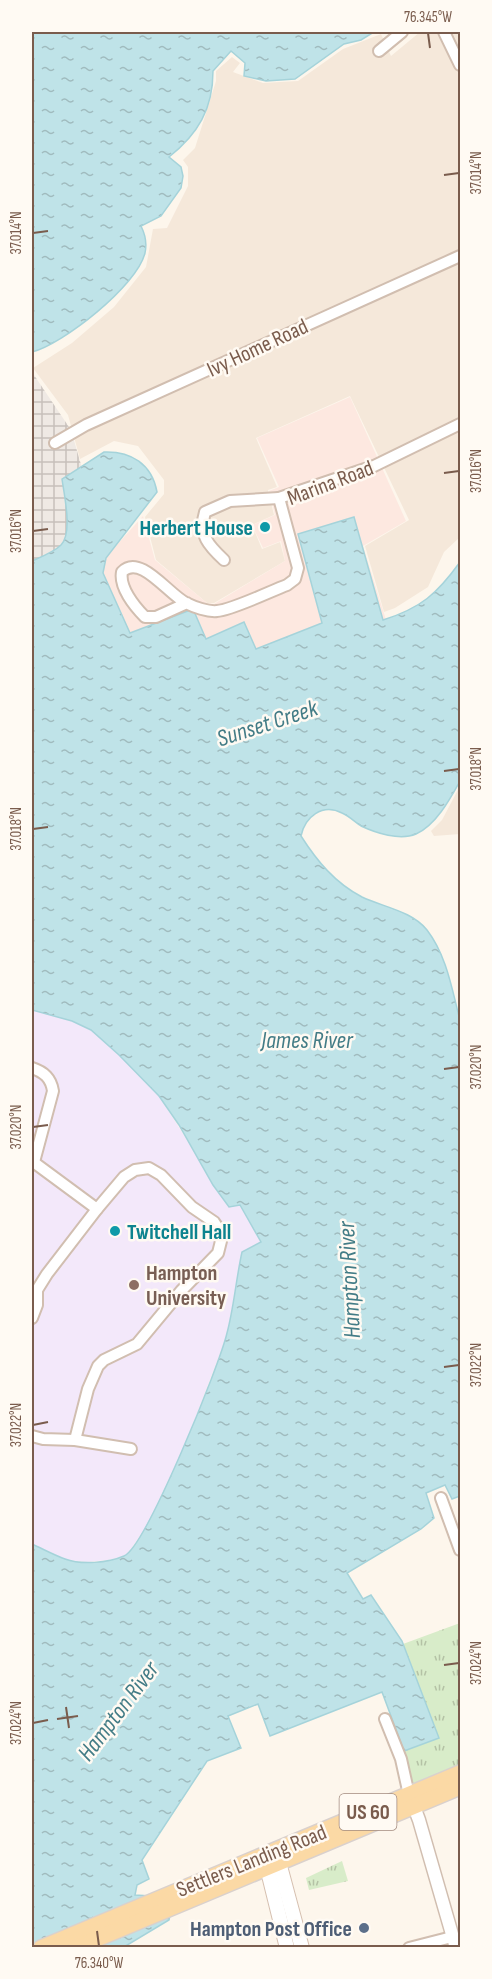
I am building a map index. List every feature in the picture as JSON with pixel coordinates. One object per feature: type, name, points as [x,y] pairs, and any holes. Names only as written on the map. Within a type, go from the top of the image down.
[{"type":"main road","name":"Settlers Landing Road","points":[[41,1947],[222,1878],[412,1800],[460,1773]]},
{"type":"main road","name":"Settlers Landing Road","points":[[412,1800],[460,1787]]},
{"type":"main road","points":[[271,1858],[287,1947]]},
{"type":"main road","points":[[271,1858],[302,1947]]},
{"type":"main road","name":"Settlers Landing Road","points":[[75,1947],[222,1878]]},
{"type":"street","points":[[379,51],[402,32]]},
{"type":"street","points":[[444,32],[460,66]]},
{"type":"street","name":"Ivy Home Road","points":[[56,443],[86,425],[460,256]]},
{"type":"street","name":"Marina Road","points":[[187,603],[210,610],[221,610],[287,585],[295,579],[298,568],[279,498],[374,465],[460,424]]},
{"type":"street","points":[[224,560],[206,543],[203,520],[205,512],[230,501],[279,498]]},
{"type":"street","points":[[129,567],[139,567],[187,603],[156,617],[145,617],[124,588],[121,579],[122,572],[129,567]]},
{"type":"street","points":[[32,1068],[42,1072],[51,1081],[53,1091],[33,1161],[97,1209]]},
{"type":"street","points":[[32,1318],[37,1305],[34,1289],[97,1209],[124,1178],[135,1170],[145,1168],[161,1175],[192,1207],[214,1222],[220,1231],[221,1245],[218,1253],[181,1291],[137,1344],[98,1365],[88,1389],[75,1440]]},
{"type":"street","points":[[32,1436],[131,1449]]},
{"type":"street","points":[[441,1498],[460,1550]]},
{"type":"street","points":[[385,1719],[401,1759],[454,1942],[409,1947]]},
{"type":"shaded area","points":[[420,32],[460,32],[460,537],[444,552],[428,587],[395,608],[384,612],[365,546],[409,520],[350,396],[256,438],[277,487],[268,490],[274,515],[252,525],[262,549],[280,542],[285,561],[214,603],[207,603],[156,560],[145,517],[164,494],[164,480],[138,446],[114,441],[80,459],[68,415],[33,368],[72,343],[114,307],[146,267],[153,229],[167,228],[188,186],[188,167],[183,160],[195,148],[216,81],[216,71],[232,57],[240,63],[233,72],[263,83],[298,81],[343,49],[381,34],[391,56]]},
{"type":"shaded area","points":[[32,372],[71,430],[84,475],[70,557],[32,570]]},
{"type":"shaded area","points":[[350,397],[406,521],[363,546],[386,620],[83,846],[32,587],[114,548],[143,516],[155,560],[207,603],[214,604],[285,561],[281,541],[263,548],[252,525],[275,515],[269,491],[279,487],[257,438]]},
{"type":"shaded area","points":[[460,786],[460,834],[434,836],[431,831],[442,820]]},
{"type":"shaded area","name":"Hampton University","points":[[32,1010],[72,1021],[91,1030],[119,1055],[159,1096],[196,1154],[240,1205],[261,1242],[242,1252],[227,1335],[187,1440],[147,1526],[126,1556],[108,1560],[87,1562],[67,1560],[32,1544]]},
{"type":"green space","points":[[460,1623],[460,1764],[421,1781],[420,1785],[414,1785],[404,1751],[438,1738],[403,1644]]},
{"type":"green space","points":[[342,1861],[348,1881],[309,1890],[306,1878]]},
{"type":"water","points":[[32,32],[374,32],[361,40],[344,44],[295,79],[266,81],[244,76],[245,63],[231,51],[213,71],[210,97],[202,120],[188,139],[169,157],[181,167],[183,176],[181,188],[161,216],[141,226],[146,246],[139,266],[114,297],[97,312],[62,338],[32,352]]},
{"type":"water","name":"James River","points":[[104,452],[123,454],[139,461],[150,474],[157,492],[106,558],[103,573],[130,633],[193,609],[206,639],[244,622],[256,649],[322,623],[298,534],[354,517],[383,620],[418,605],[444,583],[460,562],[460,781],[452,796],[430,824],[410,836],[388,835],[374,831],[361,826],[342,813],[328,810],[321,811],[310,818],[301,836],[320,863],[343,885],[362,897],[413,918],[427,930],[444,962],[460,1020],[460,1496],[452,1499],[445,1485],[426,1493],[434,1518],[421,1529],[347,1573],[363,1599],[371,1595],[402,1641],[439,1738],[404,1751],[382,1692],[270,1736],[258,1704],[228,1716],[241,1748],[207,1761],[142,1860],[149,1879],[137,1885],[135,1895],[151,1896],[171,1911],[169,1920],[124,1947],[32,1947],[32,1544],[65,1559],[86,1563],[103,1562],[124,1556],[134,1545],[164,1490],[211,1380],[229,1323],[242,1252],[261,1242],[240,1205],[229,1207],[213,1185],[179,1125],[159,1096],[119,1055],[91,1030],[72,1021],[32,1010],[32,561],[55,550],[65,539],[67,513],[62,479]]},
{"type":"place","name":"Herbert House","points":[[265,527]]},
{"type":"place","name":"Twitchell Hall","points":[[115,1231]]},
{"type":"place","name":"Hampton University","points":[[134,1285]]},
{"type":"place","name":"Hampton Post Office","points":[[364,1928]]},
{"type":"water label","name":"Sunset Creek","points":[[267,723]]},
{"type":"water label","name":"Hampton River","points":[[349,1280]]},
{"type":"water label","name":"Hampton River","points":[[118,1711]]}]
